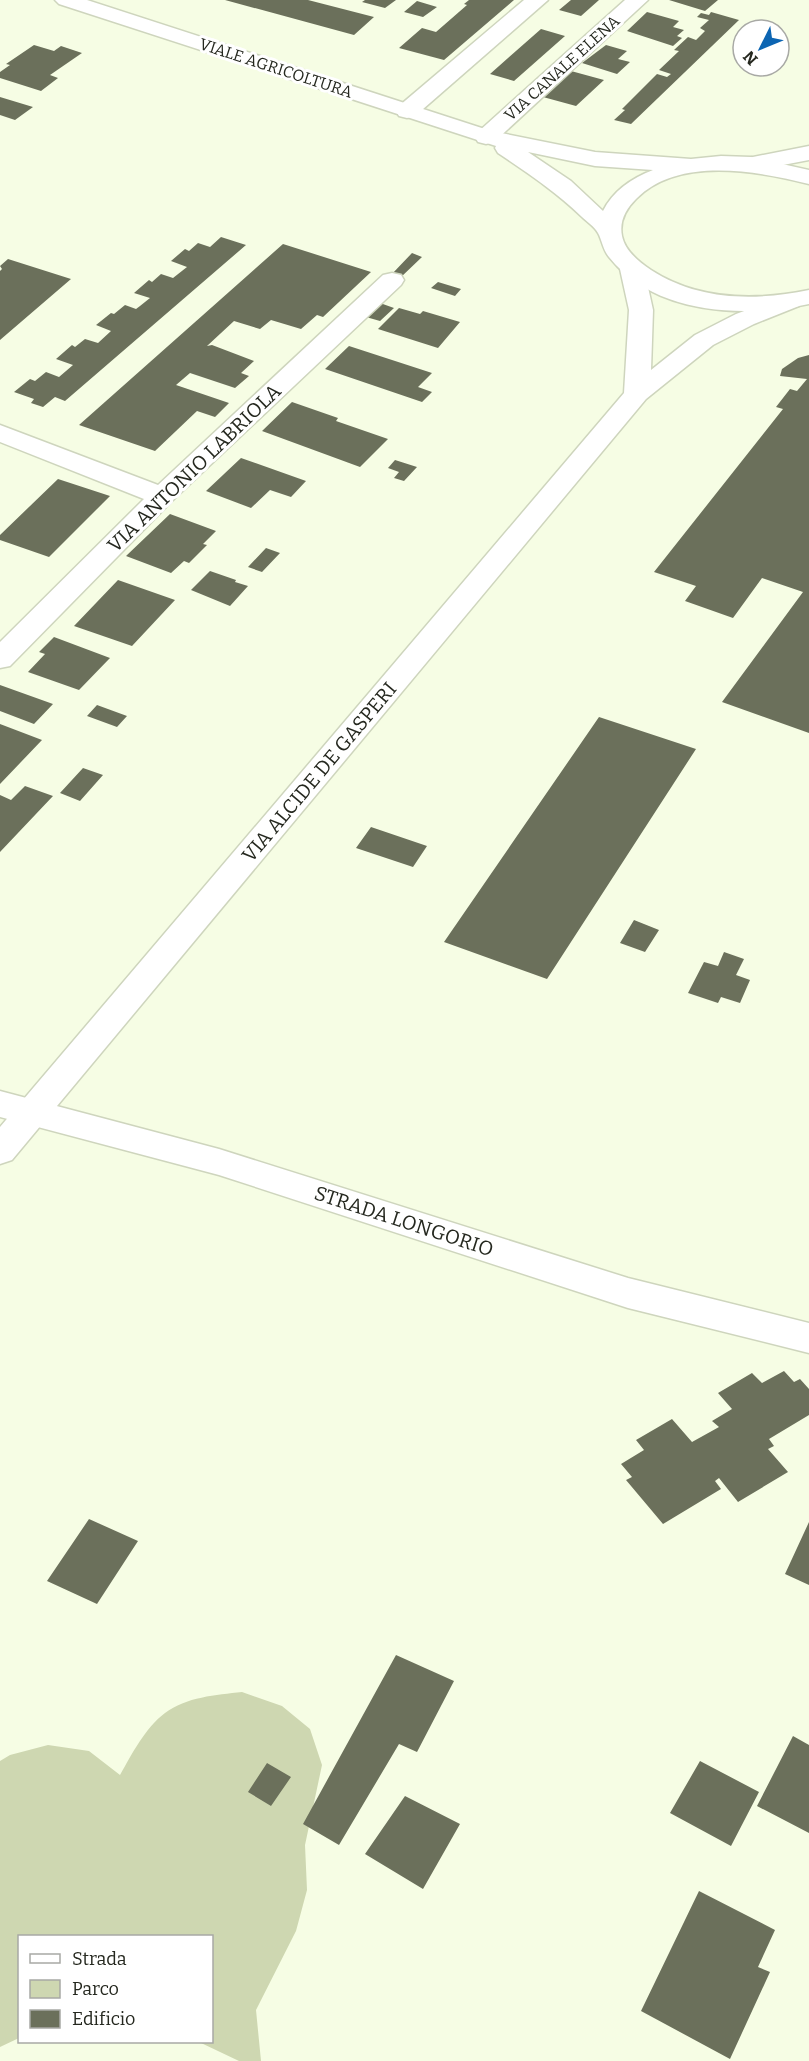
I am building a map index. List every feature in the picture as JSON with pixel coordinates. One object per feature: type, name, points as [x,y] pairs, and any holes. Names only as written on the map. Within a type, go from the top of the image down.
[{"type":"main road","name":"VIALE AGRICOLTURA","points":[[66,0],[486,137],[595,159],[692,166],[751,164],[782,169],[809,177]]},
{"type":"main road","points":[[407,111],[537,0]]},
{"type":"main road","name":"VIA CANALE ELENA","points":[[486,137],[637,0]]},
{"type":"main road","name":"VIALE AGRICOLTURA","points":[[486,137],[563,186],[608,230],[615,250],[632,269],[656,284],[720,302],[756,304],[804,298]]},
{"type":"main road","points":[[751,164],[809,153]]},
{"type":"main road","name":"VIALE AGRICOLTURA","points":[[608,230],[614,208],[630,189],[657,175],[692,166]]},
{"type":"main road","points":[[632,269],[641,310],[638,394]]},
{"type":"main road","name":"VIA ANTONIO LABRIOLA","points":[[0,659],[162,496],[392,280]]},
{"type":"main road","name":"VIA ALCIDE DE GASPERI","points":[[0,1151],[16,1108],[638,394],[704,340],[745,319],[804,298]]},
{"type":"main road","points":[[0,433],[162,496]]},
{"type":"main road","name":"STRADA LONGORIO","points":[[16,1108],[219,1162],[628,1293],[809,1338]]},
{"type":"green space","points":[[242,1692],[282,1706],[310,1729],[322,1765],[305,1845],[307,1890],[296,1931],[256,2010],[261,2061],[239,2061],[201,2043],[213,2043],[213,1935],[18,1935],[18,2038],[0,2047],[0,1761],[10,1755],[48,1745],[89,1751],[120,1775],[134,1750],[158,1719],[182,1703]]},
{"type":"building","points":[[225,0],[308,0],[374,17],[354,35]]},
{"type":"building","points":[[365,0],[396,0],[385,8],[362,2]]},
{"type":"building","points":[[469,0],[514,0],[444,60],[399,48],[422,28],[436,32],[467,5],[464,4]]},
{"type":"building","points":[[571,0],[599,0],[581,16],[559,10]]},
{"type":"building","points":[[669,0],[718,0],[705,11]]},
{"type":"building","points":[[417,1],[437,7],[423,17],[404,12]]},
{"type":"building","points":[[647,12],[679,21],[673,27],[684,30],[677,36],[682,38],[673,46],[627,31]]},
{"type":"building","points":[[711,12],[732,18],[731,28],[631,124],[614,120],[657,74],[667,77],[671,74],[659,70],[679,51],[674,50],[688,37],[696,40],[705,31],[700,28],[709,20],[697,17],[701,13],[709,15]]},
{"type":"building","points":[[541,29],[565,36],[514,81],[490,74]]},
{"type":"building","points":[[34,45],[54,51],[61,46],[82,53],[50,75],[58,78],[41,91],[0,78],[0,72],[10,65],[6,64]]},
{"type":"building","points":[[606,45],[627,51],[618,59],[630,62],[617,74],[582,63]]},
{"type":"building","points":[[571,71],[604,80],[576,106],[543,97]]},
{"type":"building","points":[[0,97],[33,107],[15,120],[0,115]]},
{"type":"building","points":[[221,237],[246,245],[65,401],[55,397],[43,407],[31,403],[34,399],[14,392],[30,379],[35,381],[46,372],[59,377],[73,365],[56,359],[72,345],[75,347],[85,339],[98,343],[111,331],[96,325],[125,305],[136,309],[150,298],[134,293],[149,280],[152,282],[161,274],[173,278],[187,267],[171,261],[185,249],[189,251],[198,243],[210,247]]},
{"type":"building","points":[[283,244],[371,272],[323,317],[317,315],[301,329],[271,320],[260,329],[234,321],[207,346],[212,345],[254,361],[241,373],[249,376],[235,388],[190,373],[176,385],[229,403],[215,417],[197,411],[155,451],[79,425]]},
{"type":"building","points":[[412,253],[422,257],[400,278],[391,275]]},
{"type":"building","points":[[8,259],[71,279],[0,340],[0,271],[2,269],[0,266]]},
{"type":"building","points":[[438,282],[461,289],[455,296],[431,288]]},
{"type":"building","points":[[380,303],[394,308],[380,321],[366,317]]},
{"type":"building","points":[[399,308],[420,314],[423,311],[460,322],[438,348],[378,329]]},
{"type":"building","points":[[349,346],[432,373],[418,387],[432,392],[422,402],[325,369]]},
{"type":"building","points":[[809,355],[809,733],[722,702],[803,592],[762,578],[733,618],[685,601],[696,586],[654,572],[783,409],[776,407],[790,389],[797,391],[807,379],[780,376],[782,369],[798,358]]},
{"type":"building","points":[[292,402],[338,418],[336,421],[388,439],[360,467],[262,431]]},
{"type":"building","points":[[241,458],[306,481],[291,497],[270,490],[251,508],[206,491]]},
{"type":"building","points":[[395,460],[417,467],[404,481],[394,478],[399,472],[388,468]]},
{"type":"building","points":[[58,479],[110,496],[49,557],[0,540],[0,535]]},
{"type":"building","points":[[170,514],[216,531],[203,544],[207,545],[189,563],[184,561],[171,573],[126,556]]},
{"type":"building","points":[[266,548],[280,553],[262,572],[248,567]]},
{"type":"building","points":[[210,571],[248,586],[230,606],[191,590]]},
{"type":"building","points":[[118,580],[175,600],[132,646],[74,626]]},
{"type":"building","points":[[54,637],[110,658],[79,690],[28,672],[45,654],[39,652]]},
{"type":"building","points":[[0,685],[53,704],[34,724],[0,711]]},
{"type":"building","points":[[97,705],[127,716],[117,727],[87,716]]},
{"type":"building","points":[[599,717],[696,749],[547,979],[444,942]]},
{"type":"building","points":[[0,724],[42,740],[0,784]]},
{"type":"building","points":[[83,768],[103,775],[80,801],[60,793]]},
{"type":"building","points":[[25,786],[53,796],[0,852],[0,795],[11,800]]},
{"type":"building","points":[[371,827],[427,846],[413,867],[356,848]]},
{"type":"building","points":[[634,920],[659,930],[645,952],[620,943]]},
{"type":"building","points":[[724,952],[744,959],[736,975],[750,980],[740,1003],[721,997],[718,1003],[688,993],[704,962],[718,966]]},
{"type":"building","points":[[784,1371],[794,1382],[800,1379],[809,1389],[809,1415],[769,1439],[774,1446],[768,1449],[788,1472],[738,1502],[719,1478],[715,1481],[721,1489],[663,1524],[626,1480],[632,1477],[621,1464],[644,1450],[636,1440],[672,1419],[692,1442],[719,1427],[712,1421],[732,1409],[718,1393],[752,1373],[762,1383]]},
{"type":"building","points":[[89,1519],[138,1541],[97,1604],[47,1581]]},
{"type":"building","points":[[809,1522],[809,1585],[785,1574]]},
{"type":"building","points":[[396,1655],[454,1681],[417,1752],[399,1744],[339,1845],[303,1824]]},
{"type":"building","points":[[793,1736],[809,1745],[809,1833],[757,1806]]},
{"type":"building","points":[[700,1761],[759,1792],[731,1846],[670,1813]]},
{"type":"building","points":[[267,1763],[291,1777],[271,1806],[248,1792]]},
{"type":"building","points":[[405,1796],[460,1824],[423,1889],[365,1854]]},
{"type":"building","points":[[699,1891],[775,1930],[758,1967],[770,1972],[730,2059],[641,2011]]}]
